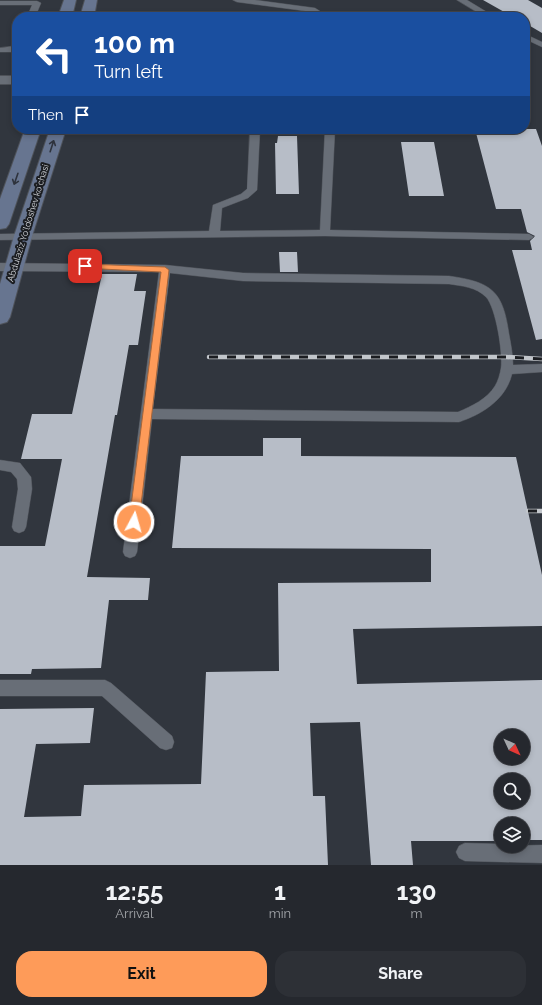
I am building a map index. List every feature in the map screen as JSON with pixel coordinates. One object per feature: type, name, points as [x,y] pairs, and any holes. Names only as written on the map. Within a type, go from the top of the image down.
[{"type":"main road","points":[[67,12],[70,0]]},
{"type":"main road","points":[[88,12],[90,0]]},
{"type":"main road","points":[[0,224],[31,134]]},
{"type":"main road","name":"Abdulaziz Yoʻldoshev koʻchasi","points":[[0,317],[7,267],[23,236],[56,134]]},
{"type":"street","points":[[0,80],[12,80]]},
{"type":"lane","points":[[237,0],[315,10],[318,12]]},
{"type":"lane","points":[[460,0],[482,12]]},
{"type":"lane","points":[[0,3],[37,3],[33,12]]},
{"type":"lane","points":[[530,39],[542,45]]},
{"type":"lane","points":[[0,50],[12,50]]},
{"type":"lane","points":[[214,235],[217,206],[223,202],[245,196],[252,190],[255,134]]},
{"type":"lane","points":[[325,233],[330,134]]},
{"type":"lane","points":[[0,236],[325,233],[529,236]]},
{"type":"lane","points":[[7,267],[85,266],[165,270],[242,277],[449,280],[468,283],[482,289],[496,302],[501,316],[506,357],[506,370],[502,386],[493,397],[480,408],[460,417],[146,414]]},
{"type":"lane","points":[[130,552],[165,270]]},
{"type":"lane","points":[[506,370],[542,368]]},
{"type":"lane","points":[[0,466],[8,465],[15,467],[21,471],[24,477],[25,489],[19,527]]},
{"type":"lane","points":[[0,688],[105,688],[166,742]]},
{"type":"lane","points":[[465,852],[542,854]]},
{"type":"building","points":[[483,0],[528,0],[542,8],[542,33],[530,26],[530,12],[504,12]]},
{"type":"building","points":[[530,129],[536,129],[542,146],[542,339],[536,340],[512,250],[532,250],[530,241],[535,236],[527,232],[521,209],[496,209],[476,134],[530,134]]},
{"type":"building","points":[[278,136],[297,136],[299,194],[276,194],[275,143],[277,143]]},
{"type":"building","points":[[401,142],[434,142],[444,196],[409,196]]},
{"type":"building","points":[[279,252],[297,252],[298,272],[280,272]]},
{"type":"building","points":[[102,274],[137,274],[134,291],[146,291],[138,345],[129,345],[117,415],[115,415],[87,577],[150,578],[148,600],[109,600],[101,668],[32,669],[31,674],[0,674],[0,546],[45,546],[62,459],[21,459],[32,414],[72,414]]},
{"type":"building","points":[[263,438],[301,438],[301,456],[516,457],[542,575],[542,626],[353,629],[357,684],[542,680],[542,840],[530,840],[530,817],[494,817],[494,841],[411,841],[413,865],[371,865],[360,722],[310,723],[313,796],[325,796],[328,865],[0,865],[0,709],[94,708],[90,743],[36,744],[24,817],[81,816],[84,785],[201,784],[206,672],[279,671],[278,583],[431,582],[431,549],[172,548],[181,456],[263,456]]},
{"type":"railway","points":[[209,357],[506,357],[542,359]]},
{"type":"railway","points":[[528,511],[542,511]]},
{"type":"route","points":[[85,266],[165,270],[146,414],[134,522]]}]
